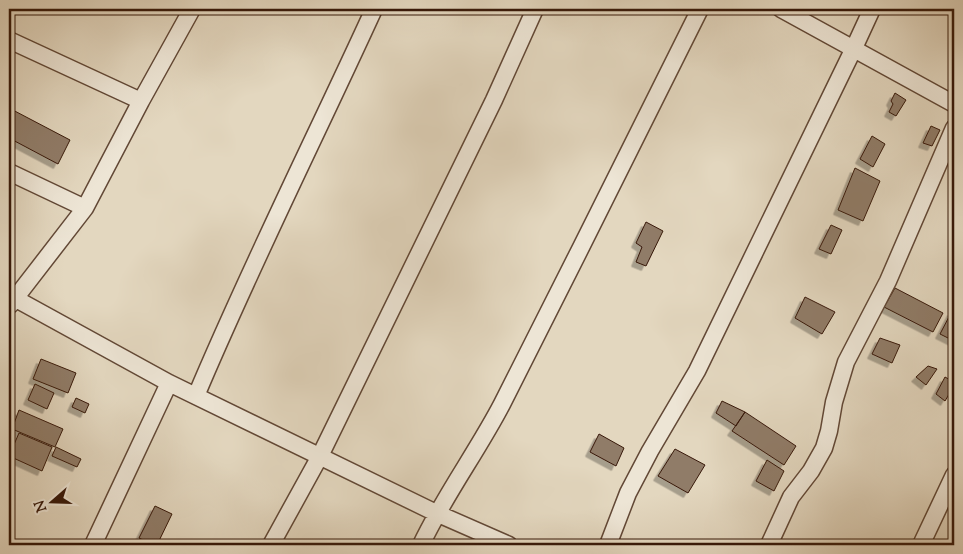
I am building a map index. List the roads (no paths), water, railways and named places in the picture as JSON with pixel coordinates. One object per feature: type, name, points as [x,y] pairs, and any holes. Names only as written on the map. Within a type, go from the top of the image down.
[{"type":"street","points":[[192,9],[85,208],[12,303],[169,383],[436,513],[509,545]]},
{"type":"street","points":[[196,396],[248,275],[321,125],[374,9]]},
{"type":"street","points":[[271,545],[320,456],[494,100],[534,9]]},
{"type":"street","points":[[421,545],[436,513],[463,472],[501,406],[700,9]]},
{"type":"street","points":[[781,9],[954,104]]},
{"type":"street","points":[[608,545],[633,485],[650,451],[696,371],[872,9]]},
{"type":"street","points":[[9,40],[141,101]]},
{"type":"street","points":[[769,545],[791,497],[811,471],[824,448],[834,402],[846,362],[888,282],[954,128]]},
{"type":"street","points":[[9,172],[85,208]]},
{"type":"street","points":[[93,545],[169,383]]},
{"type":"street","points":[[921,545],[954,475]]}]
